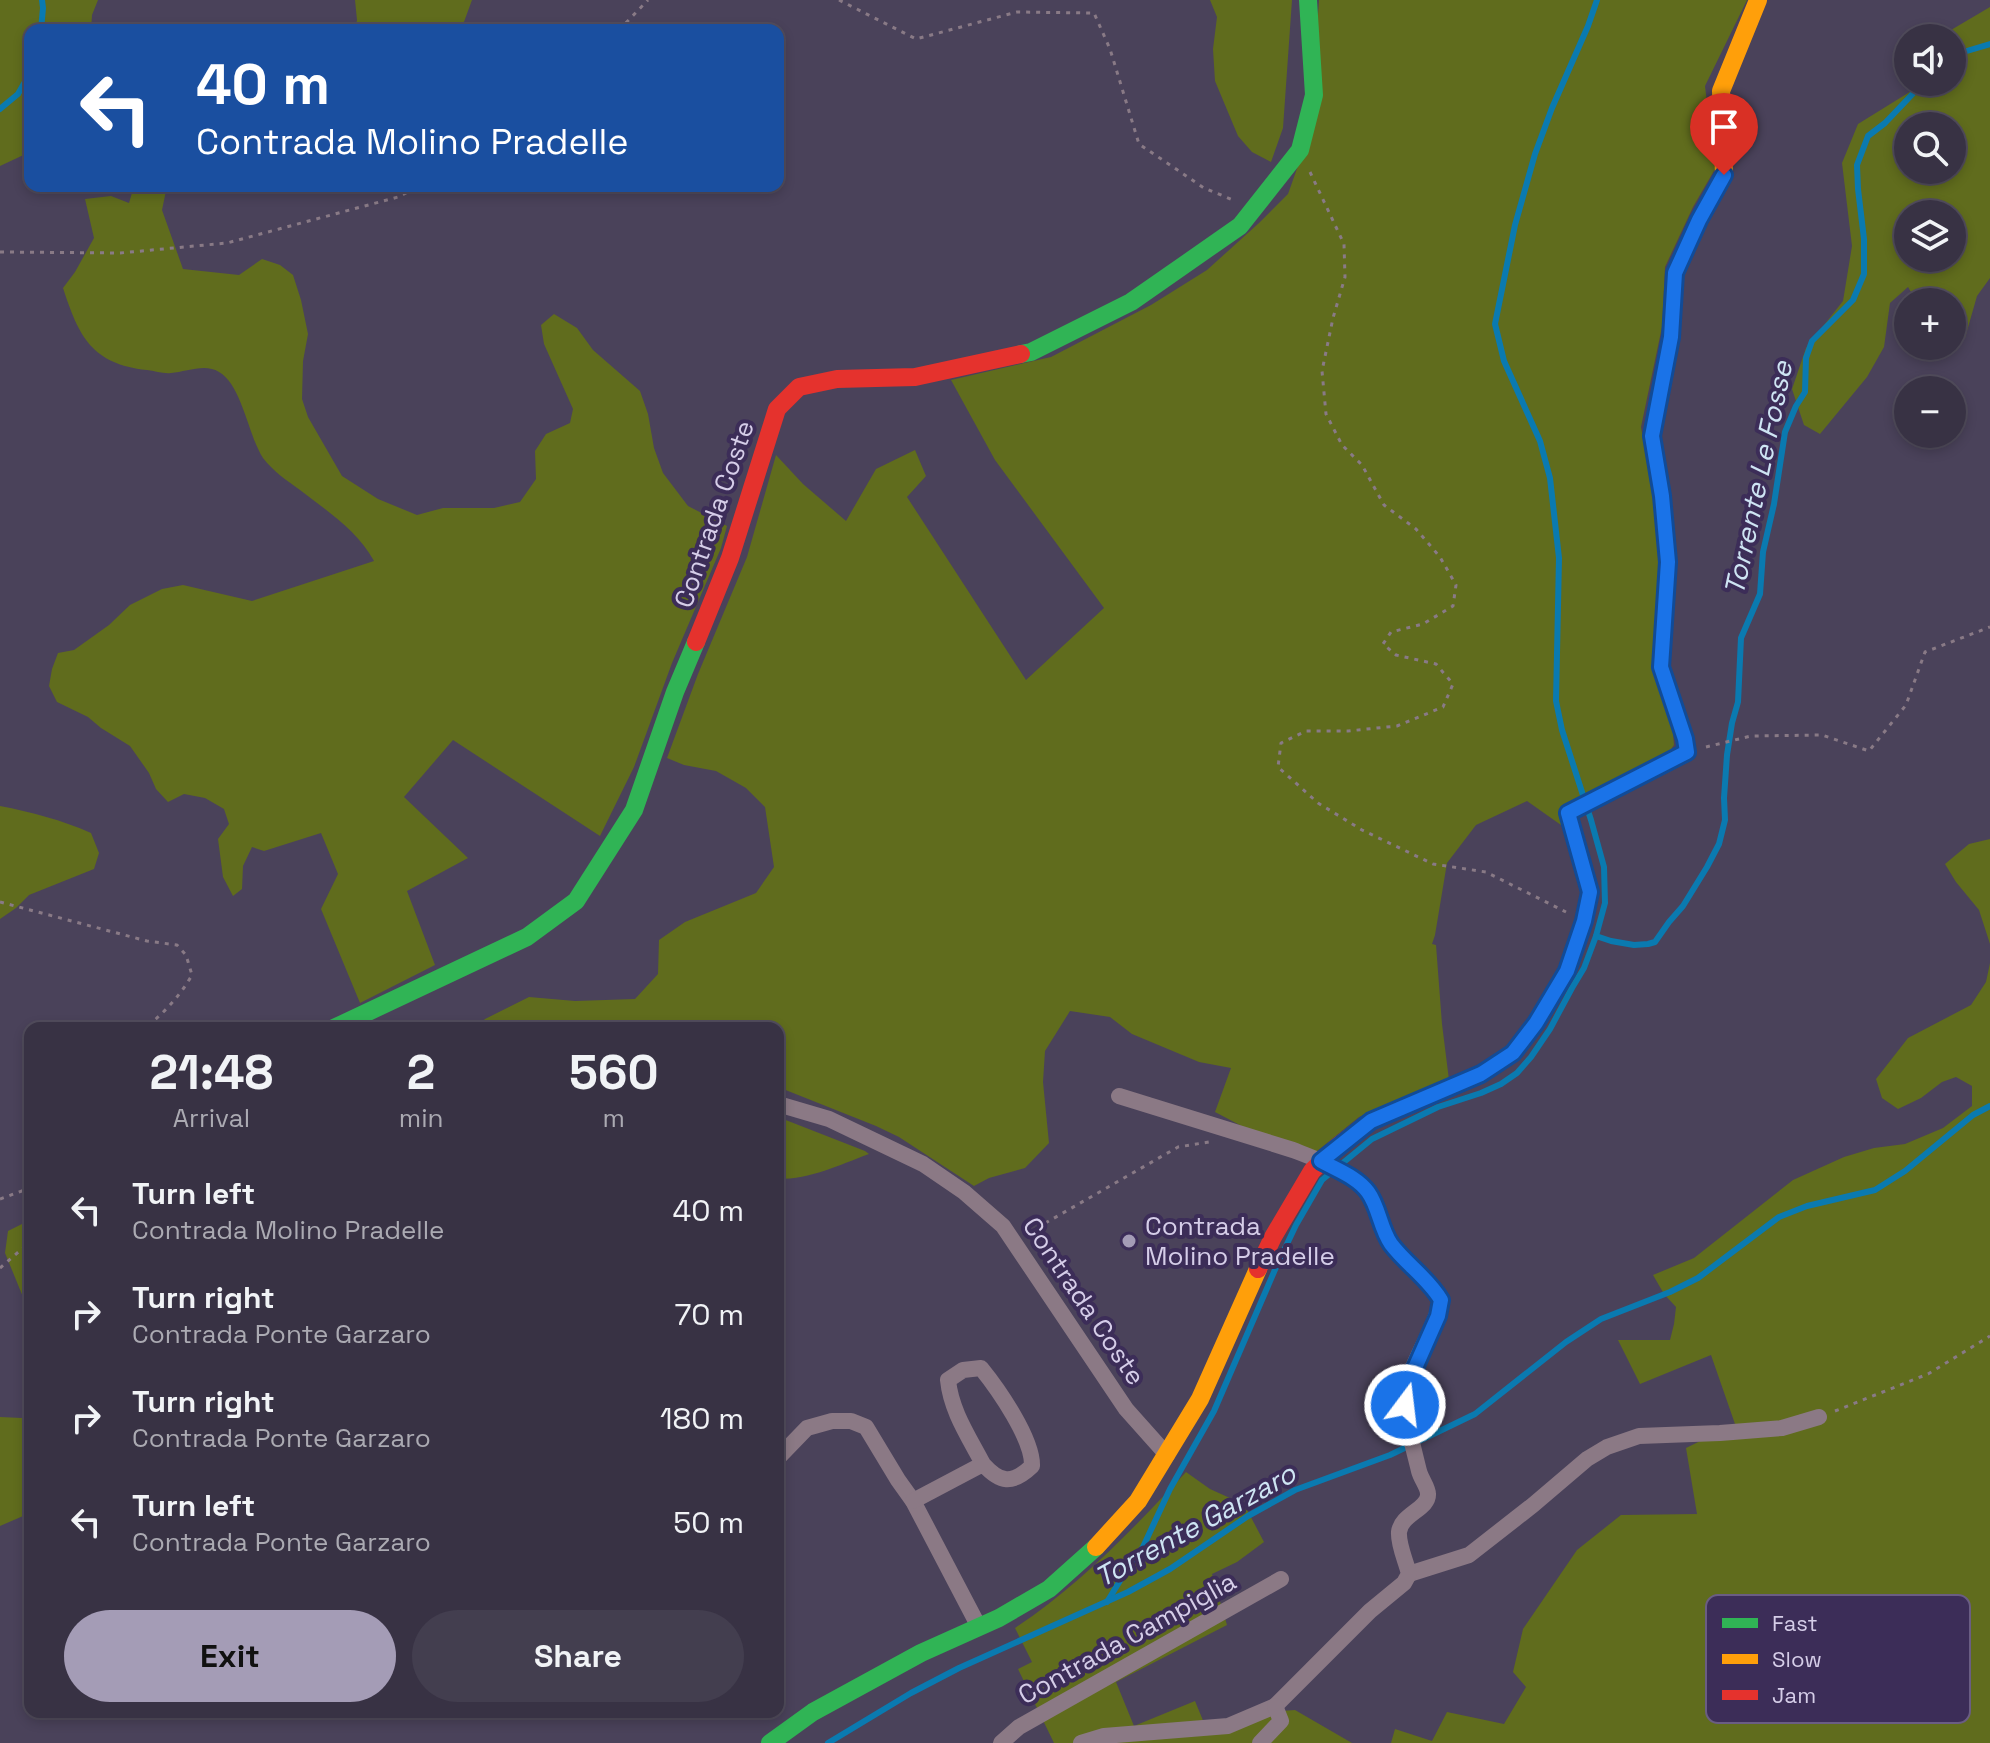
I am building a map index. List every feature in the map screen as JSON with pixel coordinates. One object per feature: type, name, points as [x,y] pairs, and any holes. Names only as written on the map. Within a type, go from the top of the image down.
[{"type":"street","name":"Contrada Coste","points":[[347,1022],[527,937],[576,901],[634,810],[675,692],[730,558],[777,409],[799,387],[837,379],[926,376],[1031,352],[1131,302],[1240,226],[1300,150],[1314,95],[1308,0]]},
{"type":"street","points":[[770,1743],[813,1712],[921,1653],[999,1618],[1049,1589],[1089,1553],[1138,1501],[1200,1399],[1273,1237],[1312,1171],[1371,1121],[1481,1074],[1513,1053],[1536,1023],[1567,971],[1590,892],[1568,813],[1687,752],[1661,667],[1668,562],[1652,436],[1671,337],[1675,273],[1724,175],[1721,91],[1758,0]]},
{"type":"street","points":[[1081,1743],[1104,1736],[1228,1726],[1275,1706],[1370,1611],[1404,1583],[1409,1574],[1399,1534],[1402,1522],[1427,1501],[1428,1493],[1420,1475],[1409,1426],[1405,1405],[1407,1386],[1438,1316],[1441,1300],[1435,1289],[1392,1245],[1369,1194],[1358,1181],[1293,1150],[1119,1096]]},
{"type":"street","name":"Contrada Coste","points":[[784,1106],[829,1119],[923,1164],[964,1192],[1003,1226],[1126,1409],[1167,1455]]},
{"type":"street","points":[[981,1368],[992,1381],[1032,1455],[1032,1466],[1008,1480],[995,1477],[983,1464],[952,1405],[949,1393],[948,1380],[963,1370],[981,1368]]},
{"type":"street","points":[[1409,1574],[1469,1555],[1587,1459],[1607,1447],[1639,1436],[1782,1428],[1819,1417]]},
{"type":"street","points":[[784,1452],[807,1428],[832,1421],[851,1421],[866,1427],[913,1501],[979,1627]]},
{"type":"street","points":[[913,1501],[983,1464]]},
{"type":"street","name":"Contrada Campiglia","points":[[1001,1743],[1029,1721],[1281,1579]]},
{"type":"street","points":[[1260,1743],[1281,1721],[1275,1706]]},
{"type":"path","points":[[625,24],[648,0]]},
{"type":"path","points":[[839,0],[916,39],[1017,12],[1094,13],[1110,49],[1139,144],[1204,188],[1240,203]]},
{"type":"path","points":[[1300,150],[1344,244],[1345,277],[1322,371],[1326,414],[1342,445],[1362,465],[1384,505],[1416,529],[1440,557],[1456,585],[1453,606],[1423,624],[1391,632],[1383,644],[1396,655],[1436,664],[1453,684],[1443,707],[1397,726],[1306,731],[1281,743],[1278,767],[1318,803],[1362,830],[1433,864],[1486,872],[1584,921]]},
{"type":"path","points":[[0,252],[120,253],[227,243],[408,192]]},
{"type":"path","points":[[1687,752],[1751,736],[1822,735],[1869,751],[1906,705],[1925,652],[1990,627]]},
{"type":"path","points":[[0,902],[147,941],[177,945],[186,955],[192,975],[177,998],[153,1022]]},
{"type":"path","points":[[1014,1241],[1178,1147],[1228,1141],[1237,1133]]},
{"type":"path","points":[[0,1199],[24,1190]]},
{"type":"path","points":[[0,1268],[24,1247]]},
{"type":"path","points":[[1819,1417],[1928,1374],[1990,1336]]},
{"type":"green space","points":[[0,0],[98,0],[91,24],[24,24],[24,155],[0,166]]},
{"type":"green space","points":[[355,0],[472,0],[463,24],[356,24]]},
{"type":"green space","points":[[1210,0],[1292,0],[1283,128],[1271,162],[1252,152],[1238,136],[1215,81],[1213,49],[1217,17]]},
{"type":"green space","points":[[1319,0],[1747,0],[1705,86],[1715,169],[1665,267],[1662,327],[1641,427],[1653,497],[1674,745],[1669,752],[1561,825],[1527,801],[1476,825],[1447,863],[1432,944],[1436,945],[1449,1080],[1359,1117],[1306,1160],[1215,1112],[1231,1068],[1199,1062],[1132,1034],[1110,1017],[1070,1011],[1045,1051],[1043,1082],[1049,1143],[1025,1168],[989,1178],[974,1186],[899,1137],[784,1089],[784,1022],[482,1022],[529,997],[575,1001],[635,999],[658,974],[659,940],[685,922],[756,893],[774,867],[765,807],[746,788],[716,771],[684,765],[667,758],[747,557],[776,455],[803,484],[846,521],[876,469],[915,450],[926,476],[907,497],[1026,680],[1104,608],[995,460],[951,380],[1051,357],[1151,305],[1207,270],[1288,194],[1310,132]]},
{"type":"green space","points":[[1990,7],[1990,278],[1977,296],[1966,334],[1966,288],[1894,288],[1884,347],[1867,377],[1820,434],[1804,425],[1792,389],[1806,348],[1843,301],[1852,246],[1842,163],[1858,124],[1903,96],[1966,96],[1966,24],[1961,24]]},
{"type":"green space","points":[[132,192],[166,192],[162,210],[183,269],[239,275],[262,259],[280,265],[293,275],[308,334],[303,361],[302,399],[308,417],[342,476],[378,499],[417,515],[443,508],[494,508],[520,502],[536,479],[535,451],[546,434],[570,423],[573,409],[544,344],[541,325],[554,314],[577,328],[593,350],[640,391],[663,473],[688,506],[727,526],[634,767],[600,836],[453,740],[404,797],[468,858],[407,891],[435,965],[360,1003],[321,909],[338,874],[321,833],[264,851],[252,847],[243,866],[242,889],[233,896],[223,877],[218,839],[229,824],[224,809],[205,798],[184,794],[168,802],[156,789],[130,746],[88,717],[57,702],[49,686],[58,653],[74,650],[109,625],[130,605],[162,589],[183,585],[252,601],[374,561],[350,530],[263,458],[227,378],[214,369],[165,373],[128,367],[100,354],[82,334],[63,288],[94,238],[85,199],[111,196],[129,203]]},
{"type":"green space","points":[[0,806],[46,817],[91,833],[99,853],[94,869],[29,895],[0,919]]},
{"type":"green space","points":[[1990,839],[1990,944],[1979,910],[1945,864],[1969,844]]},
{"type":"green space","points":[[1990,963],[1990,1743],[1391,1743],[1395,1729],[1432,1741],[1447,1712],[1504,1724],[1526,1687],[1513,1672],[1523,1629],[1577,1550],[1621,1515],[1697,1514],[1686,1448],[1735,1424],[1711,1355],[1640,1384],[1618,1340],[1670,1340],[1676,1307],[1653,1275],[1694,1258],[1793,1180],[1844,1157],[1874,1148],[1905,1144],[1943,1128],[1972,1106],[1972,1086],[1956,1077],[1898,1109],[1882,1098],[1876,1079],[1908,1038],[1971,1005],[1986,982]]},
{"type":"green space","points":[[784,1119],[869,1154],[813,1174],[784,1178]]},
{"type":"green space","points":[[24,1223],[24,1299],[5,1253],[8,1231]]},
{"type":"green space","points":[[0,1417],[22,1418],[24,1516],[0,1526]]},
{"type":"green space","points":[[1186,1472],[1210,1489],[1243,1502],[1264,1542],[1237,1562],[1212,1574],[1227,1625],[1116,1682],[1134,1726],[1195,1701],[1209,1735],[1239,1714],[1295,1710],[1352,1743],[1054,1743],[1018,1669],[1032,1662],[1015,1628],[1084,1575]]},
{"type":"waterway","points":[[42,0],[42,24]]},
{"type":"waterway","points":[[1107,1602],[1143,1547],[1170,1489],[1214,1411],[1277,1265],[1322,1180],[1372,1139],[1438,1107],[1501,1084],[1517,1073],[1550,1029],[1584,968],[1596,936],[1605,903],[1604,867],[1556,701],[1559,558],[1550,478],[1540,441],[1504,361],[1495,324],[1515,225],[1535,154],[1597,0]]},
{"type":"waterway","name":"Torrente Le Fosse","points":[[1966,51],[1990,44]]},
{"type":"waterway","points":[[0,109],[18,94],[24,84]]},
{"type":"waterway","name":"Torrente Le Fosse","points":[[1596,936],[1634,945],[1655,942],[1683,906],[1719,844],[1725,820],[1727,755],[1738,702],[1741,638],[1760,594],[1763,552],[1785,432],[1805,392],[1806,358],[1812,341],[1853,300],[1864,274],[1857,165],[1868,136],[1911,96]]},
{"type":"waterway","name":"Torrente Garzaro","points":[[828,1743],[959,1668],[1128,1592],[1295,1490],[1390,1455],[1475,1414],[1566,1342],[1601,1319],[1698,1278],[1779,1217],[1807,1206],[1875,1190],[1905,1171],[1973,1115],[1990,1106]]},
{"type":"traffic: fast","points":[[1021,354],[1031,352],[1131,302],[1240,226],[1300,150],[1314,95],[1308,0]]},
{"type":"traffic: fast","points":[[1661,391],[1652,436],[1668,562],[1661,667],[1685,739],[1687,752],[1684,754]]},
{"type":"traffic: fast","points":[[347,1022],[527,937],[576,901],[634,810],[696,642]]},
{"type":"traffic: fast","points":[[770,1743],[813,1712],[921,1653],[999,1618],[1049,1589],[1096,1547]]},
{"type":"traffic: slow","points":[[1661,391],[1671,337],[1675,273],[1724,175],[1721,91],[1758,0]]},
{"type":"traffic: slow","points":[[1551,998],[1567,971],[1590,892],[1568,813],[1684,754]]},
{"type":"traffic: slow","points":[[1096,1547],[1138,1501],[1200,1399],[1258,1269]]},
{"type":"traffic: jam","points":[[696,642],[730,558],[777,409],[799,387],[837,379],[915,377],[1021,354]]},
{"type":"traffic: jam","points":[[1258,1269],[1312,1171],[1338,1146],[1371,1121],[1481,1074],[1513,1053],[1551,998]]},
{"type":"place","name":"Contrada Molino Pradelle","points":[[1129,1241]]},
{"type":"route","points":[[1405,1405],[1407,1386],[1438,1316],[1441,1300],[1435,1289],[1392,1245],[1369,1194],[1358,1181],[1321,1161],[1371,1121],[1481,1074],[1513,1053],[1536,1023],[1567,971],[1584,921],[1590,892],[1568,813],[1687,752],[1661,667],[1668,562],[1652,436],[1671,337],[1675,273],[1724,175]]}]
